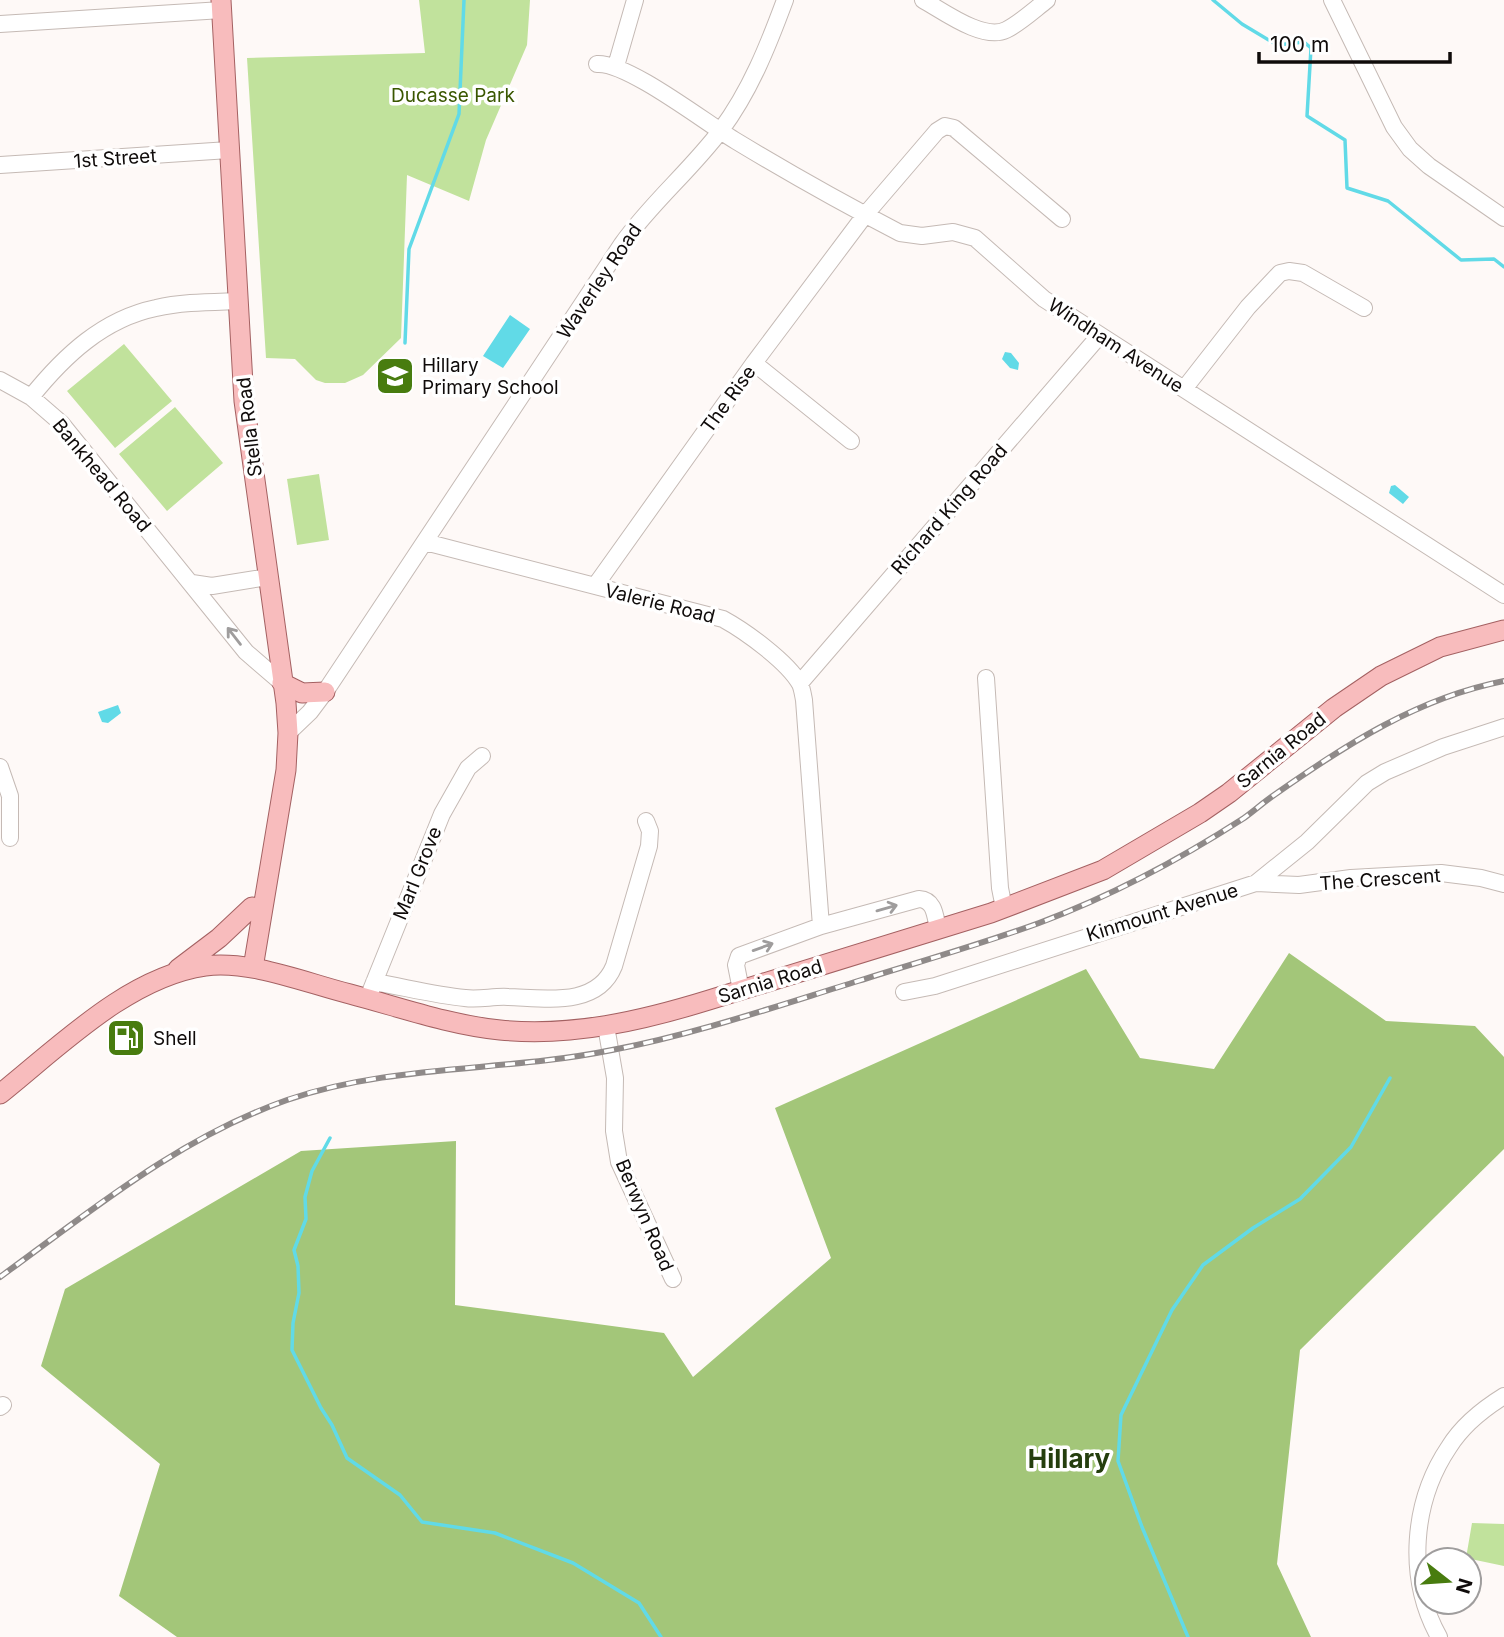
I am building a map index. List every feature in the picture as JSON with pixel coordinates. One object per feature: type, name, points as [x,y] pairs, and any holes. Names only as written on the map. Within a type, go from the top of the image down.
[{"type":"main road","name":"Stella Road","points":[[222,5],[244,401],[288,733],[286,770],[264,909],[246,968]]},
{"type":"main road","name":"Sarnia Road","points":[[0,1094],[117,1002],[166,977],[204,967],[246,968],[371,990],[497,1030],[554,1032],[606,1026],[673,1011],[1004,908],[1103,870],[1156,841],[1228,793],[1306,729],[1381,676],[1440,647],[1504,630]]},
{"type":"main road","points":[[282,683],[302,693],[325,692]]},
{"type":"main road","name":"Stella Road","points":[[246,968],[251,907],[272,851]]},
{"type":"main road","points":[[166,977],[211,945],[251,907]]},
{"type":"street","points":[[597,64],[616,66],[635,0]]},
{"type":"street","name":"Waverley Road","points":[[288,733],[310,712],[325,692],[630,233],[721,130],[763,60],[785,0]]},
{"type":"street","points":[[923,0],[976,29],[991,33],[1006,30],[1047,0]]},
{"type":"street","points":[[1332,0],[1394,127],[1410,149],[1429,166],[1504,218]]},
{"type":"street","points":[[0,23],[222,5]]},
{"type":"street","name":"Windham Avenue","points":[[616,66],[733,140],[865,215],[910,236],[953,232],[975,238],[1044,299],[1504,594]]},
{"type":"street","name":"The Rise","points":[[595,586],[754,363],[865,215],[937,131],[945,126],[954,128],[1062,219]]},
{"type":"street","name":"1st Street","points":[[0,165],[229,150]]},
{"type":"street","points":[[1184,389],[1248,307],[1280,273],[1303,273],[1364,307]]},
{"type":"street","points":[[31,397],[70,353],[116,322],[156,307],[238,300]]},
{"type":"street","name":"Richard King Road","points":[[800,683],[1100,335]]},
{"type":"street","points":[[754,363],[851,441]]},
{"type":"street","name":"Bankhead Road","points":[[0,380],[31,397],[61,423],[246,652],[282,683]]},
{"type":"street","name":"Valerie Road","points":[[425,542],[723,619],[750,636],[800,683]]},
{"type":"street","points":[[192,583],[212,586],[268,577]]},
{"type":"street","points":[[986,678],[1000,888],[1004,908]]},
{"type":"street","points":[[800,683],[804,700],[821,926]]},
{"type":"street","name":"Kinmount Avenue","points":[[904,992],[935,986],[1256,883],[1307,842],[1367,783],[1433,751],[1504,727]]},
{"type":"street","name":"Marl Grove","points":[[371,990],[442,814],[468,768],[482,756]]},
{"type":"street","points":[[0,767],[10,796],[10,838]]},
{"type":"street","points":[[371,990],[468,999],[495,996],[561,999],[574,997],[604,983],[610,975],[621,942],[649,846],[650,831],[646,821]]},
{"type":"street","name":"The Crescent","points":[[1256,883],[1300,885],[1351,878],[1441,873],[1504,884]]},
{"type":"street","points":[[741,990],[736,965],[739,956],[821,926],[919,899],[932,904],[938,929]]},
{"type":"street","name":"Berwyn Road","points":[[606,1026],[615,1078],[614,1131],[620,1162],[673,1279]]},
{"type":"street","points":[[1439,1637],[1419,1581],[1418,1537],[1426,1493],[1439,1464],[1458,1435],[1487,1407],[1504,1396]]},
{"type":"green space","name":"Ducasse Park","points":[[419,0],[530,0],[527,45],[486,140],[469,201],[407,175],[401,338],[363,375],[345,383],[325,383],[316,380],[295,359],[266,358],[247,58],[425,53]]},
{"type":"green space","points":[[124,344],[172,401],[115,448],[67,391]]},
{"type":"green space","points":[[175,407],[223,463],[167,511],[119,454]]},
{"type":"green space","points":[[319,474],[329,540],[297,545],[287,479]]},
{"type":"green space","points":[[1289,953],[1386,1021],[1475,1026],[1504,1057],[1504,1149],[1300,1350],[1277,1564],[1311,1637],[177,1637],[119,1596],[160,1464],[41,1366],[65,1289],[301,1151],[456,1141],[455,1305],[664,1333],[693,1377],[831,1258],[775,1108],[1086,969],[1140,1058],[1214,1069]]},
{"type":"green space","points":[[1472,1523],[1504,1524],[1504,1566],[1483,1562],[1483,1546],[1468,1546]]},
{"type":"water","points":[[510,315],[530,329],[503,368],[483,356]]},
{"type":"water","points":[[1005,352],[1011,353],[1019,363],[1018,370],[1010,368],[1002,359]]},
{"type":"water","points":[[1395,485],[1409,497],[1403,504],[1389,493],[1391,486]]},
{"type":"water","points":[[118,705],[121,713],[108,723],[102,722],[98,712]]},
{"type":"waterway","points":[[405,343],[409,249],[459,114],[464,0]]},
{"type":"waterway","points":[[1213,0],[1242,24],[1277,45],[1304,42],[1311,48],[1307,116],[1345,140],[1347,188],[1388,201],[1461,260],[1494,259],[1504,267]]},
{"type":"waterway","points":[[1188,1637],[1118,1461],[1121,1415],[1172,1310],[1203,1265],[1253,1228],[1300,1199],[1351,1147],[1390,1078]]},
{"type":"waterway","points":[[330,1138],[312,1171],[305,1197],[306,1219],[294,1250],[298,1266],[299,1293],[293,1323],[292,1350],[347,1458],[400,1495],[422,1522],[495,1533],[573,1563],[639,1603],[661,1637]]},
{"type":"railway","points":[[0,1277],[102,1202],[173,1155],[209,1134],[287,1100],[326,1088],[367,1080],[572,1057],[674,1036],[1016,931],[1092,901],[1170,863],[1244,818],[1330,757],[1385,725],[1442,699],[1504,681]]},
{"type":"place","name":"Hillary Primary School","points":[[395,376]]},
{"type":"place","name":"Shell","points":[[126,1038]]},
{"type":"district","name":"Hillary","points":[[1069,1459]]}]
